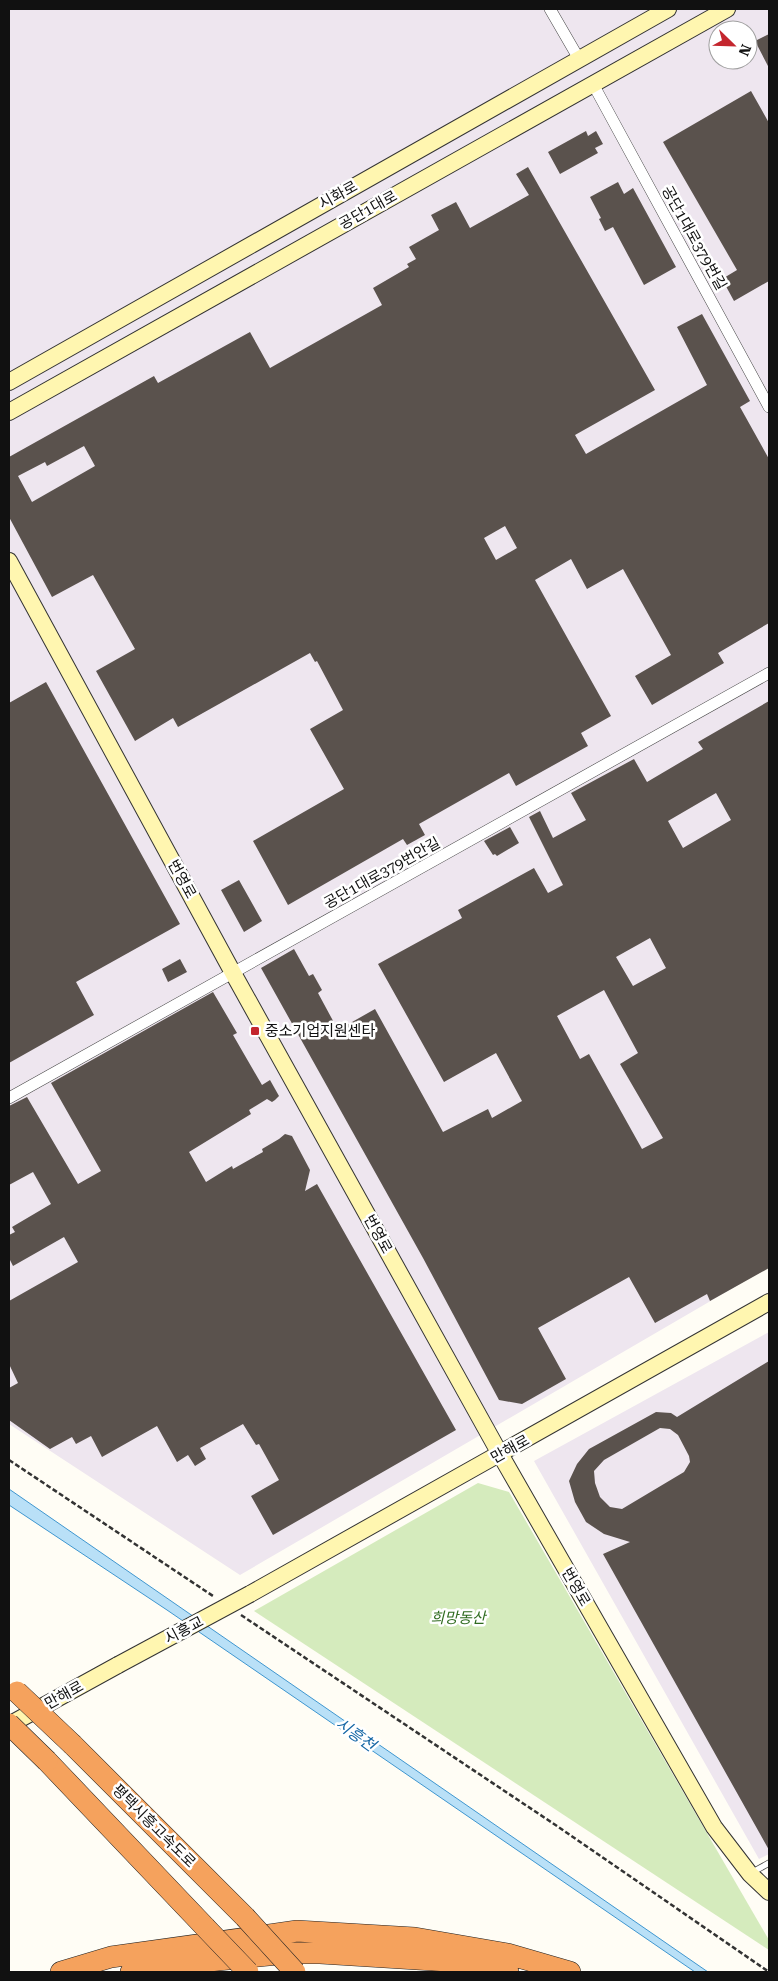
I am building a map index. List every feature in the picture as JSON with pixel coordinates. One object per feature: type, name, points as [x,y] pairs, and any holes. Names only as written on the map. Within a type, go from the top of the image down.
[{"type":"highway","name":"평택시흥고속도로","points":[[13,1689],[73,1745],[245,1917],[295,1972]]},
{"type":"highway","name":"평택시흥고속도로","points":[[9,1725],[47,1761],[248,1972]]},
{"type":"highway","points":[[61,1972],[111,1957],[297,1931],[415,1938],[508,1954],[570,1972]]},
{"type":"highway","points":[[131,1972],[179,1964],[289,1953],[320,1953],[449,1962],[508,1972]]},
{"type":"street","points":[[550,9],[579,59]]},
{"type":"street","name":"시화로","points":[[9,382],[668,9]]},
{"type":"street","name":"공단1대로","points":[[9,412],[727,9]]},
{"type":"street","name":"공단1대로379번길","points":[[592,84],[769,406]]},
{"type":"street","name":"번영로","points":[[9,561],[233,973],[500,1454],[714,1827],[750,1874],[769,1892]]},
{"type":"street","name":"공단1대로379번안길","points":[[9,1098],[769,673]]},
{"type":"street","name":"만해로","points":[[250,1594],[769,1302]]},
{"type":"street","name":"시흥교","points":[[118,1665],[250,1594]]},
{"type":"street","name":"만해로","points":[[9,1725],[118,1665]]},
{"type":"lane","points":[[750,1874],[769,1863]]},
{"type":"path","points":[[9,1460],[221,1601]]},
{"type":"path","points":[[237,1612],[557,1826],[769,1972]]},
{"type":"shaded area","points":[[9,9],[769,9],[769,1267],[240,1575],[9,1424]]},
{"type":"shaded area","points":[[769,1332],[769,1854],[759,1859],[534,1461]]},
{"type":"green space","name":"희망동산","points":[[478,1483],[509,1492],[769,1940],[769,1950],[254,1611]]},
{"type":"water","name":"시흥천","points":[[9,1489],[708,1972],[695,1972],[167,1610],[9,1505]]},
{"type":"building","points":[[769,34],[769,68],[758,47],[758,40]]},
{"type":"building","points":[[751,91],[769,123],[769,281],[734,301],[722,279],[737,270],[663,142]]},
{"type":"building","points":[[586,131],[588,136],[596,131],[603,144],[595,148],[598,153],[560,174],[548,152]]},
{"type":"building","points":[[528,167],[655,390],[575,435],[586,454],[707,385],[677,327],[702,314],[750,401],[740,407],[769,459],[769,623],[718,653],[724,663],[652,705],[635,676],[671,655],[623,569],[587,589],[571,559],[535,580],[611,716],[581,733],[588,746],[516,786],[509,773],[419,824],[425,835],[407,845],[403,839],[288,905],[253,841],[344,789],[310,729],[343,710],[317,661],[315,662],[310,653],[178,727],[173,718],[135,741],[96,671],[135,649],[93,575],[52,597],[9,517],[9,457],[154,376],[158,383],[250,332],[270,368],[382,305],[373,288],[409,267],[407,264],[416,259],[409,247],[439,230],[431,215],[456,202],[470,228],[529,195],[516,174]],"holes":[[[84,446],[95,466],[32,502],[18,476],[45,462],[47,466]],[[505,526],[517,548],[496,560],[484,538]]]},
{"type":"building","points":[[618,182],[624,194],[633,188],[676,267],[644,285],[613,227],[605,231],[599,219],[601,218],[590,197]]},
{"type":"building","points":[[46,682],[180,924],[76,982],[94,1015],[9,1063],[9,703]]},
{"type":"building","points":[[769,701],[769,1268],[710,1301],[707,1294],[655,1323],[629,1277],[538,1328],[566,1379],[522,1404],[499,1400],[423,1258],[261,968],[294,949],[309,976],[313,974],[322,990],[318,993],[338,1030],[375,1009],[443,1132],[488,1109],[492,1118],[522,1101],[496,1053],[444,1082],[378,964],[462,918],[458,910],[534,868],[548,893],[563,885],[529,817],[540,811],[553,838],[586,820],[571,793],[634,759],[647,782],[703,749],[698,742]],"holes":[[[716,793],[731,820],[683,848],[668,821]],[[650,938],[666,968],[633,986],[616,957]],[[604,990],[638,1053],[620,1064],[663,1138],[642,1149],[589,1054],[580,1059],[557,1016]]]},
{"type":"building","points":[[510,827],[519,843],[497,856],[493,855],[484,841]]},
{"type":"building","points":[[239,880],[262,921],[244,932],[221,890]]},
{"type":"building","points":[[180,959],[187,972],[168,982],[162,969]]},
{"type":"building","points":[[213,992],[237,1033],[233,1035],[262,1085],[270,1080],[279,1096],[272,1102],[267,1099],[249,1110],[251,1114],[189,1152],[206,1182],[232,1166],[233,1169],[263,1152],[262,1149],[285,1134],[292,1136],[310,1170],[305,1191],[317,1184],[456,1430],[273,1535],[251,1496],[279,1480],[259,1444],[256,1445],[243,1424],[200,1448],[206,1459],[195,1466],[188,1455],[177,1462],[157,1426],[102,1457],[91,1436],[76,1444],[72,1437],[50,1449],[9,1420],[9,1388],[18,1383],[9,1364],[9,1301],[78,1262],[64,1237],[13,1266],[9,1258],[9,1235],[15,1232],[12,1227],[51,1204],[33,1172],[9,1185],[9,1106],[27,1097],[78,1184],[101,1171],[51,1083]]},
{"type":"building","points":[[769,1361],[769,1850],[603,1554],[630,1542],[604,1534],[586,1522],[575,1502],[569,1481],[577,1464],[589,1449],[656,1412],[671,1413],[677,1417]],"holes":[[[660,1428],[670,1429],[678,1435],[689,1456],[690,1462],[684,1472],[622,1509],[610,1507],[600,1497],[595,1483],[594,1471],[604,1460]]]},
{"type":"place","name":"중소기업지원센타","points":[[255,1031]]}]
